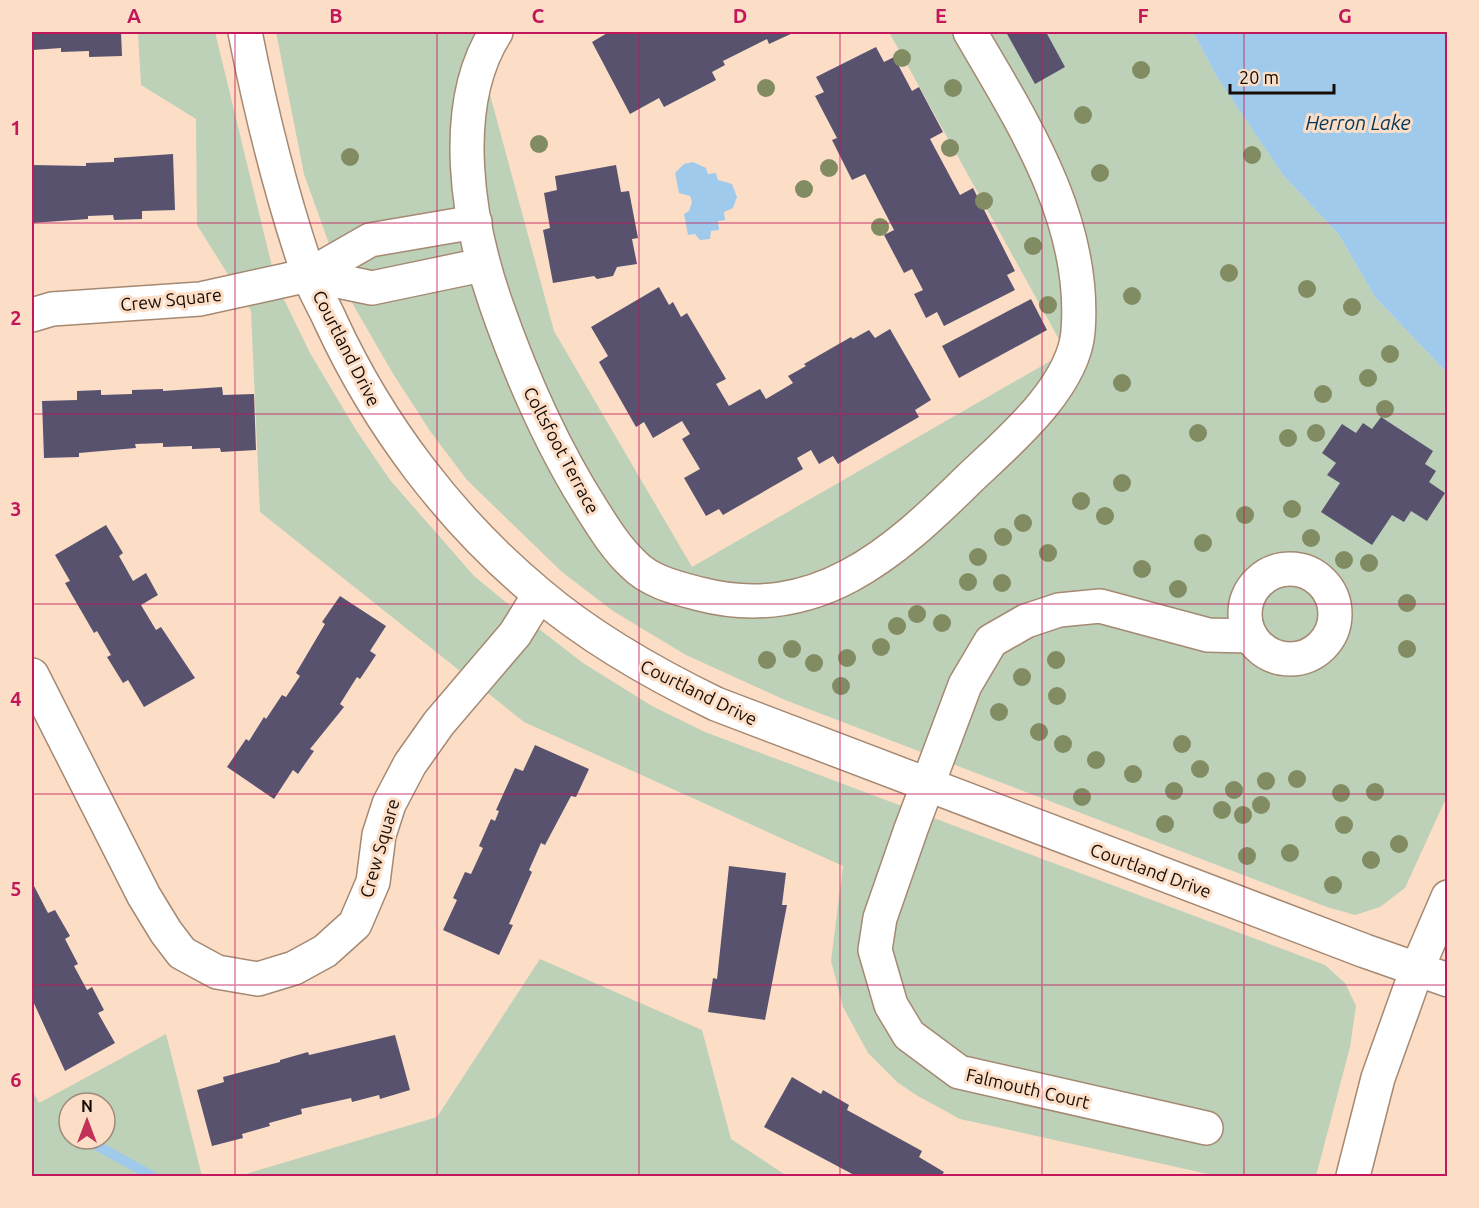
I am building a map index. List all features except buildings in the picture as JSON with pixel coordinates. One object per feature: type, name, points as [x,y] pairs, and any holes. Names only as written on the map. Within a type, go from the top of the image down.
[{"type":"street","name":"Courtland Drive","points":[[245,32],[268,138],[309,275],[341,344],[374,404],[427,479],[484,544],[540,595],[663,678],[716,704],[927,786],[1448,980]]},
{"type":"street","name":"Coltsfoot Terrace","points":[[496,32],[480,68],[469,116],[468,166],[482,265],[516,361],[575,482],[613,541],[636,567],[663,584],[732,600],[772,600],[808,593],[839,581],[885,556],[915,532],[999,450],[1054,390],[1069,365],[1078,335],[1074,254],[1058,200],[1031,135],[970,32]]},
{"type":"street","points":[[309,275],[370,240],[475,222]]},
{"type":"street","points":[[309,275],[372,288],[482,265]]},
{"type":"street","name":"Crew Square","points":[[32,315],[52,309],[200,300],[309,275]]},
{"type":"street","name":"Crew Square","points":[[32,675],[144,896],[166,932],[182,953],[217,972],[258,979],[294,968],[325,951],[355,924],[373,882],[379,834],[389,804],[410,764],[439,723],[515,634],[540,595]]},
{"type":"street","name":"Falmouth Court","points":[[1206,1128],[959,1072],[909,1035],[891,1005],[875,950],[880,918],[927,786],[970,676],[991,641],[1026,621],[1059,609],[1100,606],[1208,635],[1249,636]]},
{"type":"street","points":[[1353,1176],[1378,1078],[1418,969],[1448,897]]},
{"type":"green space","points":[[138,32],[215,32],[276,283],[310,353],[356,430],[390,480],[474,576],[530,622],[583,663],[652,706],[705,732],[1325,965],[1345,983],[1356,1006],[1350,1047],[1316,1176],[1217,1176],[960,1119],[916,1095],[897,1082],[868,1053],[843,1007],[831,961],[843,866],[524,722],[260,512],[251,311],[197,225],[196,119],[141,85]]},
{"type":"green space","points":[[276,32],[473,32],[554,331],[692,567],[1066,352],[889,32],[1193,32],[1217,77],[1283,175],[1339,235],[1375,297],[1447,373],[1447,796],[1405,888],[1380,907],[1355,915],[1327,907],[785,700],[686,655],[613,611],[562,572],[467,480],[430,431],[392,372],[347,294],[304,174]]},
{"type":"green space","points":[[540,959],[702,1030],[731,1139],[787,1176],[239,1176],[437,1117]]},
{"type":"green space","points":[[166,1034],[202,1176],[32,1176],[32,1090],[39,1103],[57,1093],[57,1151],[117,1151],[117,1091],[61,1091]]},
{"type":"water","name":"Herron Lake","points":[[1193,32],[1447,32],[1447,373],[1375,297],[1339,235],[1283,175],[1217,77]]},
{"type":"water","points":[[693,162],[706,168],[708,174],[716,173],[718,180],[732,184],[737,197],[733,208],[724,212],[725,220],[718,221],[719,230],[711,231],[710,239],[700,240],[695,234],[688,235],[684,214],[689,211],[692,202],[690,196],[679,193],[675,173],[684,164]]},
{"type":"waterway","points":[[107,1151],[152,1176]]}]
